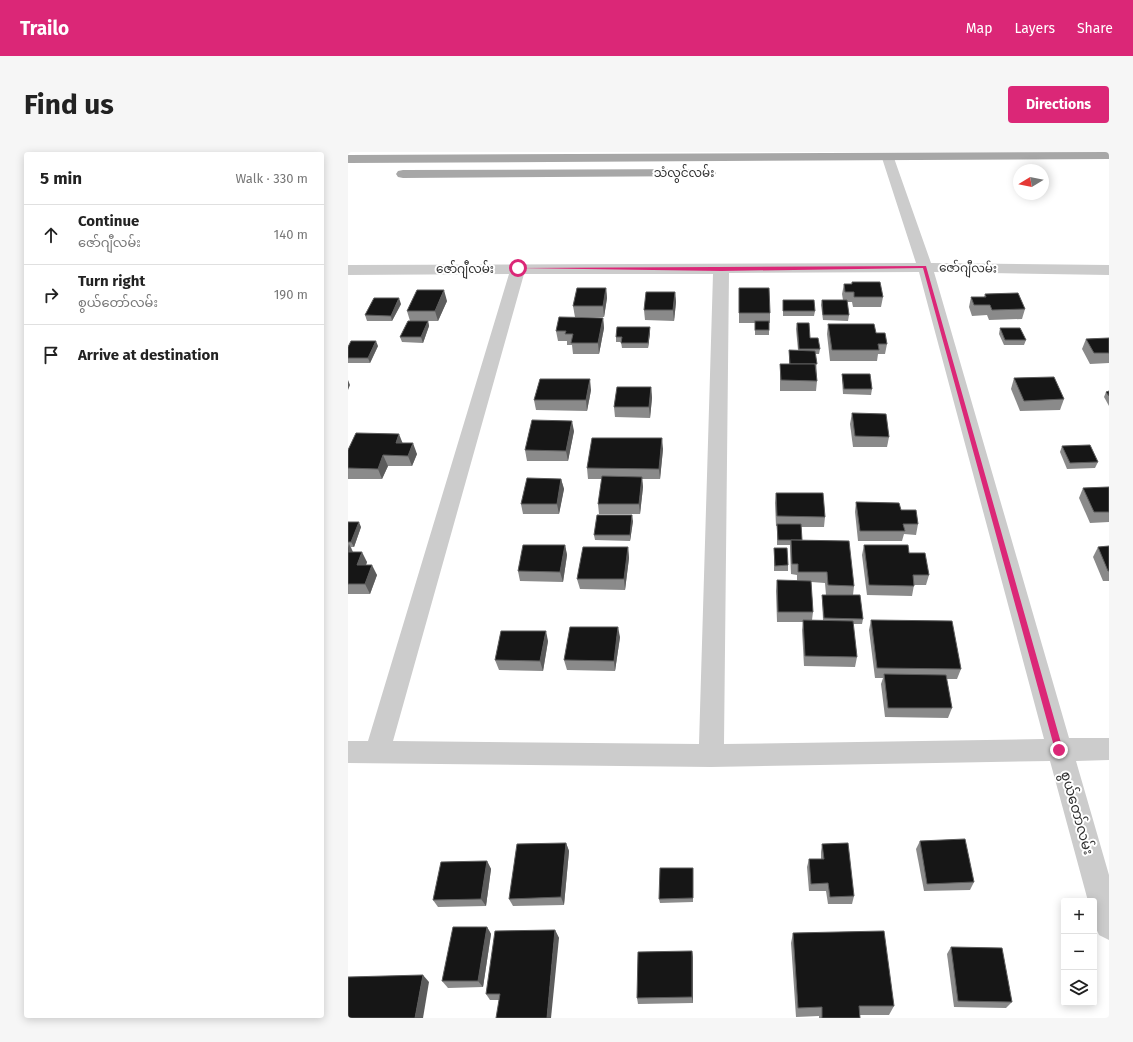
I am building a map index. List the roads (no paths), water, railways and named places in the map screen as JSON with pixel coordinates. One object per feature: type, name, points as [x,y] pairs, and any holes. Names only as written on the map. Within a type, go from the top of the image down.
[{"type":"main road","name":"သံလွင်လမ်း","points":[[348,159],[424,159],[591,155],[890,168],[1109,155]]},
{"type":"main road","points":[[416,174],[424,159]]},
{"type":"main road","name":"သံလွင်လမ်း","points":[[394,174],[725,173]]},
{"type":"street","name":"စွယ်တော်လမ်း","points":[[890,168],[925,267],[1059,750],[1109,924]]},
{"type":"street","name":"ဇော်ဂျီလမ်း","points":[[348,270],[925,267],[1109,270]]},
{"type":"street","points":[[377,752],[518,268]]},
{"type":"street","points":[[711,756],[721,269]]},
{"type":"street","points":[[348,752],[711,756],[1109,749]]}]
